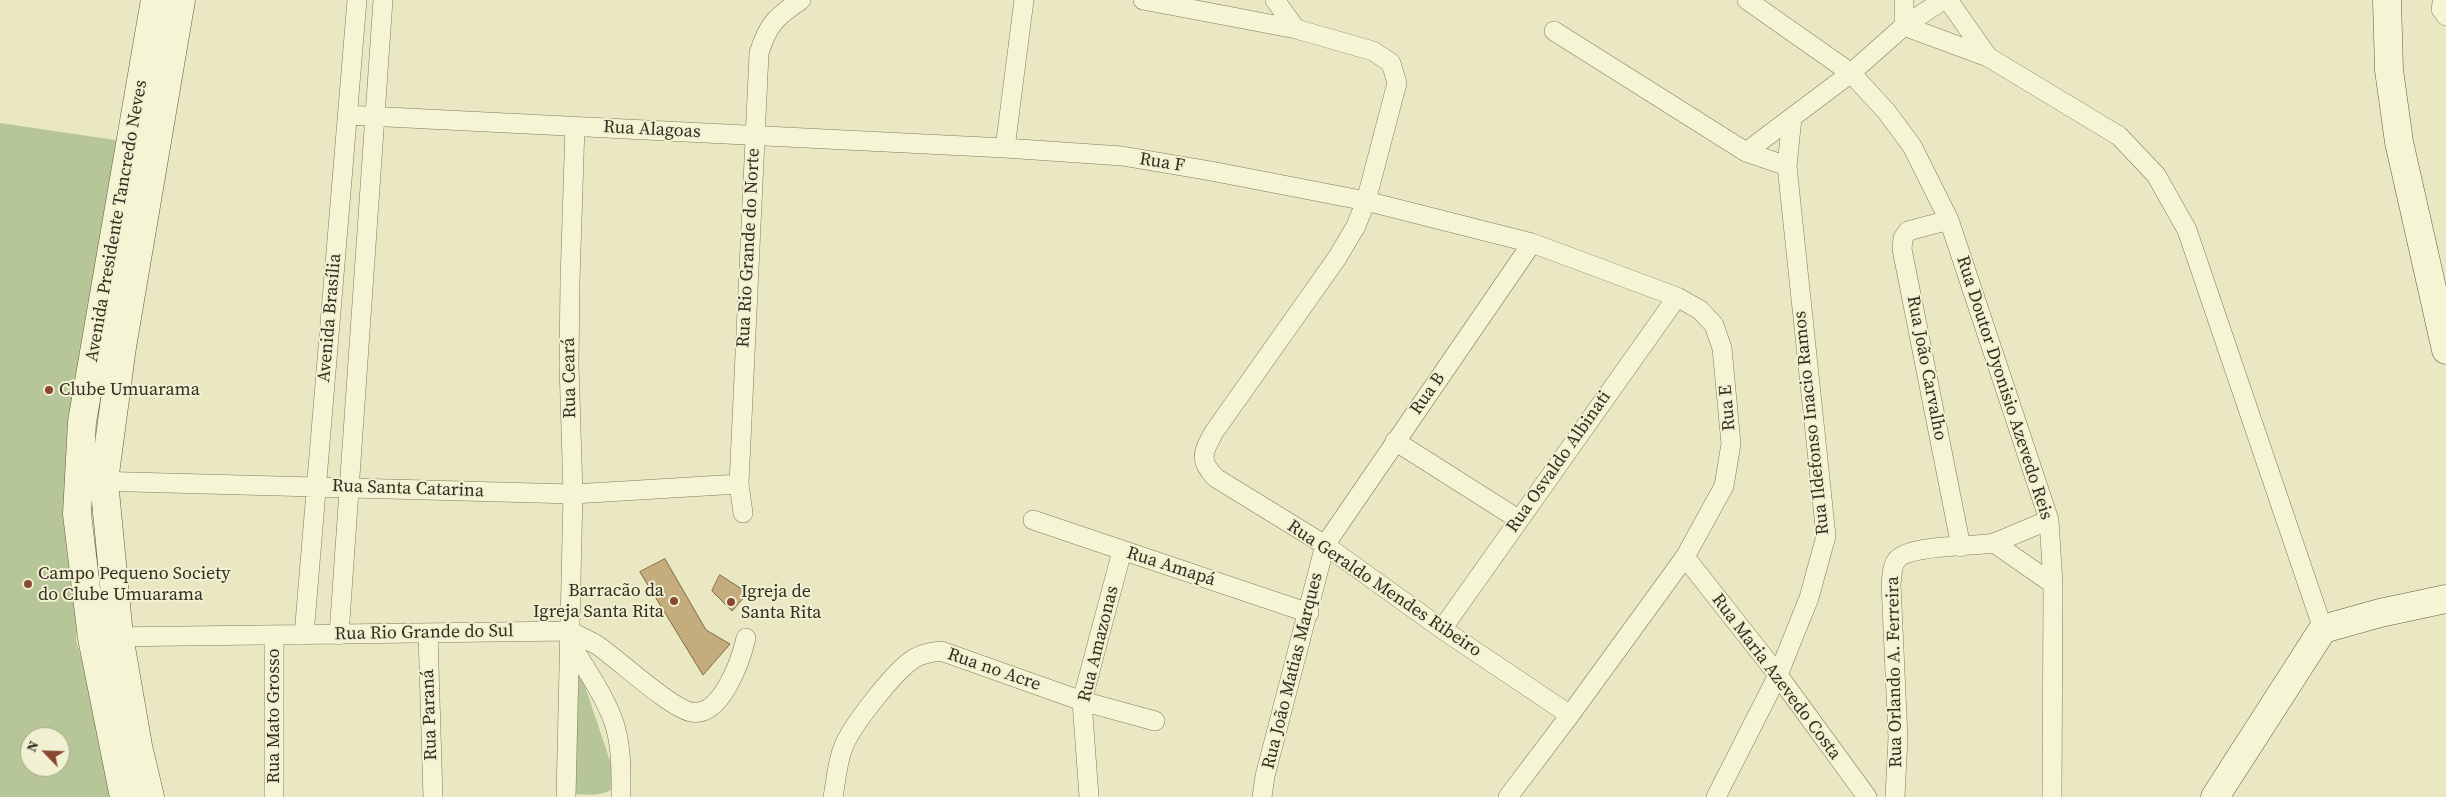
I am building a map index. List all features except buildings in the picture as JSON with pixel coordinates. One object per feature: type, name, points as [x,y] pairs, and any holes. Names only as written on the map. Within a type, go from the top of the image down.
[{"type":"street","name":"Avenida Presidente Tancredo Neves","points":[[150,797],[138,746],[82,422],[155,0]]},
{"type":"street","name":"Avenida Presidente Tancredo Neves","points":[[124,797],[92,638],[77,514],[91,481],[122,347],[181,0]]},
{"type":"street","name":"Avenida Brasília","points":[[304,635],[356,0]]},
{"type":"street","name":"Avenida Brasília","points":[[339,634],[383,0]]},
{"type":"street","name":"Rua Rio Grande do Norte","points":[[743,513],[738,484],[754,135],[760,53],[766,31],[782,13],[801,0]]},
{"type":"street","points":[[1005,148],[1024,0]]},
{"type":"street","points":[[1143,0],[1296,29],[1373,51],[1391,63],[1397,83],[1366,201]]},
{"type":"street","points":[[1275,0],[1296,29]]},
{"type":"street","name":"Rua Doutor Dyonisio Azevedo Reis","points":[[1748,0],[1851,72],[1886,111],[1912,146],[1949,220],[2049,520],[2053,584],[2052,797]]},
{"type":"street","points":[[1904,0],[1904,26]]},
{"type":"street","points":[[1746,152],[1851,72],[1904,26],[1943,0]]},
{"type":"street","points":[[1948,0],[1988,57]]},
{"type":"street","points":[[2387,0],[2389,70],[2399,142],[2446,350]]},
{"type":"street","points":[[2443,0],[2441,9],[2446,16]]},
{"type":"street","points":[[1904,26],[1988,57],[2119,136],[2156,175],[2187,230],[2323,629]]},
{"type":"street","points":[[1554,31],[1746,152],[1787,166]]},
{"type":"street","name":"Rua Alagoas","points":[[347,115],[956,145]]},
{"type":"street","name":"Rua Ildefonso Inacio Ramos","points":[[1716,797],[1778,675],[1809,598],[1826,536],[1787,166],[1792,118]]},
{"type":"street","name":"Rua Ceará","points":[[566,797],[573,494],[569,309],[575,126]]},
{"type":"street","name":"Rua F","points":[[956,145],[1122,156],[1366,201]]},
{"type":"street","name":"Rua E","points":[[1366,201],[1532,242],[1677,297],[1700,310],[1714,325],[1722,348],[1731,444],[1724,486],[1685,557],[1508,797]]},
{"type":"street","name":"Rua Geraldo Mendes Ribeiro","points":[[1366,201],[1356,226],[1337,258],[1214,432],[1206,446],[1203,459],[1207,469],[1216,478],[1324,545],[1442,629],[1570,715]]},
{"type":"street","name":"Rua João Carvalho","points":[[1949,220],[1908,231],[1902,238],[1902,249],[1961,548]]},
{"type":"street","name":"Rua B","points":[[1324,545],[1532,242]]},
{"type":"street","name":"Rua Osvaldo Albinati","points":[[1442,629],[1518,519],[1677,297]]},
{"type":"street","points":[[1395,442],[1518,519]]},
{"type":"street","name":"Rua Santa Catarina","points":[[91,481],[349,486],[573,494],[738,484]]},
{"type":"street","name":"Rua Amapá","points":[[1033,520],[1309,613]]},
{"type":"street","name":"Rua Orlando A. Ferreira","points":[[1895,797],[1898,738],[1891,584],[1894,562],[1903,554],[1920,549],[1961,548],[1994,543],[2049,520]]},
{"type":"street","points":[[1994,543],[2053,584]]},
{"type":"street","name":"Rua João Matias Marques","points":[[1262,797],[1265,776],[1309,613],[1324,545]]},
{"type":"street","name":"Rua Amazonas","points":[[1089,797],[1082,701],[1122,551]]},
{"type":"street","name":"Rua Maria Azevedo Costa","points":[[1685,557],[1778,675],[1867,797]]},
{"type":"street","points":[[2215,797],[2323,629],[2380,613],[2446,599]]},
{"type":"street","name":"Rua Rio Grande do Sul","points":[[92,638],[119,636],[428,633],[570,637],[597,645],[676,705],[691,712],[707,710],[728,687],[742,657],[746,638]]},
{"type":"street","name":"Rua Paraná","points":[[428,633],[433,797]]},
{"type":"street","name":"Rua Mato Grosso","points":[[274,635],[274,797]]},
{"type":"street","points":[[570,637],[613,721],[621,764],[621,797]]},
{"type":"street","name":"Rua no Acre","points":[[833,797],[843,747],[862,715],[903,668],[915,658],[928,652],[941,651],[971,660],[1082,701],[1155,721]]},
{"type":"green space","name":"Clube Umuarama","points":[[0,123],[122,141],[76,640],[125,797],[0,797]]},
{"type":"green space","points":[[579,668],[618,785],[608,792],[586,795],[574,794]]},
{"type":"place","name":"Clube Umuarama","points":[[49,390]]},
{"type":"place","name":"Campo Pequeno Society do Clube Umuarama","points":[[28,584]]},
{"type":"place","name":"Barracão da Igreja Santa Rita","points":[[674,601]]},
{"type":"place","name":"Igreja de Santa Rita","points":[[731,602]]}]
